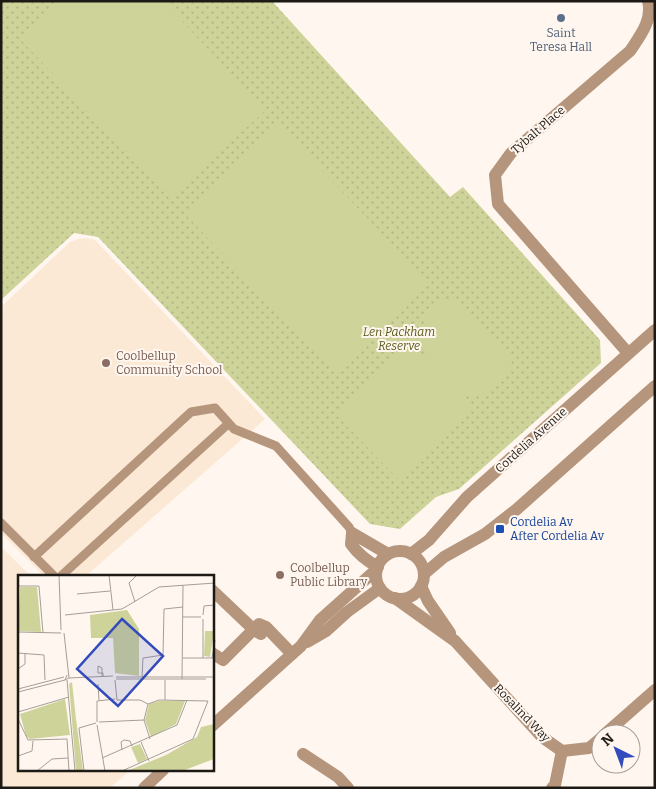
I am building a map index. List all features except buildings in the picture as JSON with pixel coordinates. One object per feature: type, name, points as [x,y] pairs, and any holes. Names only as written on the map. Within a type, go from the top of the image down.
[{"type":"street","name":"Tybalt Place","points":[[628,353],[498,204],[495,175],[511,153],[630,51],[644,31],[649,5]]},
{"type":"street","name":"Cordelia Avenue","points":[[411,554],[429,540],[467,497],[655,330]]},
{"type":"street","points":[[395,598],[410,596],[417,592],[422,580],[444,557],[485,534],[517,509],[655,386]]},
{"type":"street","points":[[378,568],[351,544],[352,533],[388,554]]},
{"type":"street","points":[[293,653],[320,620],[378,568],[388,554],[397,551],[411,554],[420,562],[422,580],[428,601],[455,641]]},
{"type":"street","points":[[378,568],[377,582],[384,593],[395,598],[455,641]]},
{"type":"street","points":[[214,724],[293,653],[326,631],[347,612],[380,588]]},
{"type":"street","points":[[214,592],[257,633],[265,634],[293,653]]},
{"type":"street","points":[[214,654],[223,660],[254,630]]},
{"type":"street","name":"Rosalind Way","points":[[455,641],[542,737],[562,751],[591,746]]},
{"type":"street","points":[[616,724],[655,690]]},
{"type":"street","points":[[552,788],[555,785],[562,751]]},
{"type":"street","points":[[303,754],[338,777],[348,788]]},
{"type":"street","points":[[144,788],[161,772]]},
{"type":"lane","points":[[34,557],[191,412],[215,408],[234,429],[276,446],[349,527],[352,533]]},
{"type":"lane","points":[[62,575],[228,424]]},
{"type":"lane","points":[[1,523],[53,575]]},
{"type":"shaded area","name":"Coolbellup Community School","points":[[87,238],[95,240],[265,419],[87,575],[43,575],[1,533],[1,307],[70,242]]},
{"type":"shaded area","points":[[1,547],[30,575],[18,575],[18,772],[128,772],[110,788],[1,788]]},
{"type":"green space","name":"Len Packham Reserve","points":[[1,1],[272,1],[450,197],[463,187],[600,340],[601,363],[459,489],[436,497],[400,529],[370,524],[98,237],[74,233],[1,300]]},
{"type":"green space","points":[[59,1],[163,1],[266,110],[169,198],[19,38]]},
{"type":"green space","points":[[278,124],[429,283],[335,373],[184,213]]},
{"type":"green space","points":[[448,299],[462,305],[506,350],[512,360],[510,370],[481,395],[469,397],[461,393],[435,368],[426,357],[422,348],[422,335],[431,304]]},
{"type":"green space","points":[[408,344],[471,409],[398,479],[335,414]]},
{"type":"place","name":"Saint Teresa Hall","points":[[561,18]]},
{"type":"place","name":"Coolbellup Community School","points":[[106,363]]},
{"type":"place","name":"Cordelia Av After Cordelia Av","points":[[500,529]]},
{"type":"place","name":"Coolbellup Public Library","points":[[280,575]]}]
